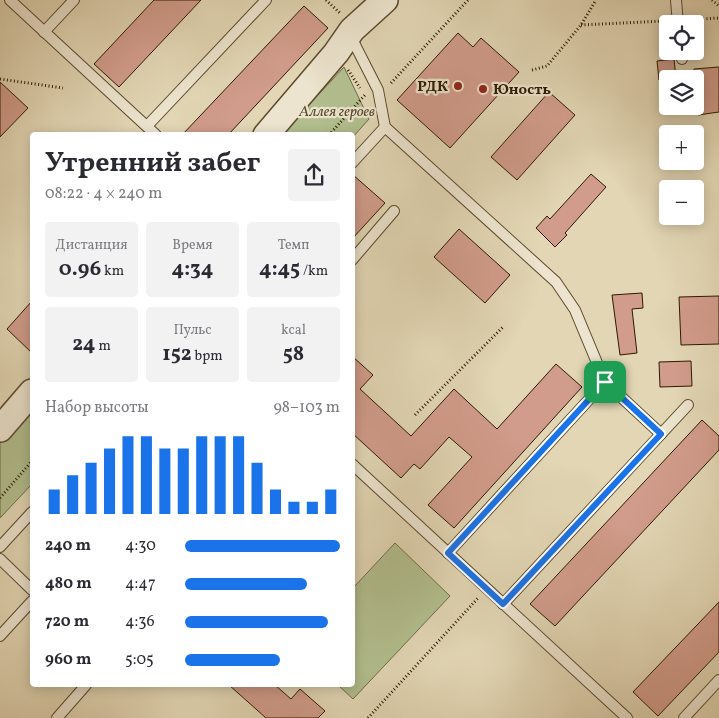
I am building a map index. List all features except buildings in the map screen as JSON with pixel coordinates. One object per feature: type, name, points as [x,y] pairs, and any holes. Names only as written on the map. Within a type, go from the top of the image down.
[{"type":"street","points":[[351,32],[356,0]]},
{"type":"street","points":[[268,132],[351,32],[385,0]]},
{"type":"street","points":[[0,429],[30,394]]},
{"type":"lane","points":[[10,0],[153,132]]},
{"type":"lane","points":[[44,32],[74,0]]},
{"type":"lane","points":[[147,126],[266,0]]},
{"type":"lane","points":[[676,0],[677,15]]},
{"type":"lane","points":[[351,32],[378,90],[385,127],[556,282],[575,310],[605,382],[661,434]]},
{"type":"lane","points":[[355,160],[385,127]]},
{"type":"lane","points":[[355,257],[394,212]]},
{"type":"lane","points":[[448,553],[605,382]]},
{"type":"lane","points":[[503,604],[688,405]]},
{"type":"lane","points":[[355,467],[627,718]]},
{"type":"lane","points":[[0,547],[30,514]]},
{"type":"lane","points":[[0,559],[30,588]]},
{"type":"lane","points":[[0,636],[30,603]]},
{"type":"lane","points":[[684,718],[719,680]]},
{"type":"lane","points":[[57,718],[84,687]]},
{"type":"path","points":[[391,83],[468,0]]},
{"type":"path","points":[[532,70],[547,66],[581,25],[596,0]]},
{"type":"path","points":[[712,0],[719,6]]},
{"type":"path","points":[[704,19],[719,18]]},
{"type":"path","points":[[581,25],[659,23]]},
{"type":"path","points":[[332,132],[366,96],[346,68]]},
{"type":"path","points":[[0,79],[62,88]]},
{"type":"path","points":[[416,415],[503,327]]},
{"type":"path","points":[[0,498],[30,463]]},
{"type":"path","points":[[368,718],[487,588]]},
{"type":"green space","name":"Аллея героев","points":[[344,67],[369,119],[355,135],[355,132],[284,132]]},
{"type":"green space","points":[[30,407],[30,486],[0,518],[0,440]]},
{"type":"green space","points":[[395,543],[450,596],[353,699],[340,687],[355,687],[355,586]]},
{"type":"place","name":"РДК","points":[[458,86]]},
{"type":"place","name":"Юность","points":[[483,89]]},
{"type":"route","points":[[605,382],[661,434],[503,604],[448,553],[605,382]]}]
